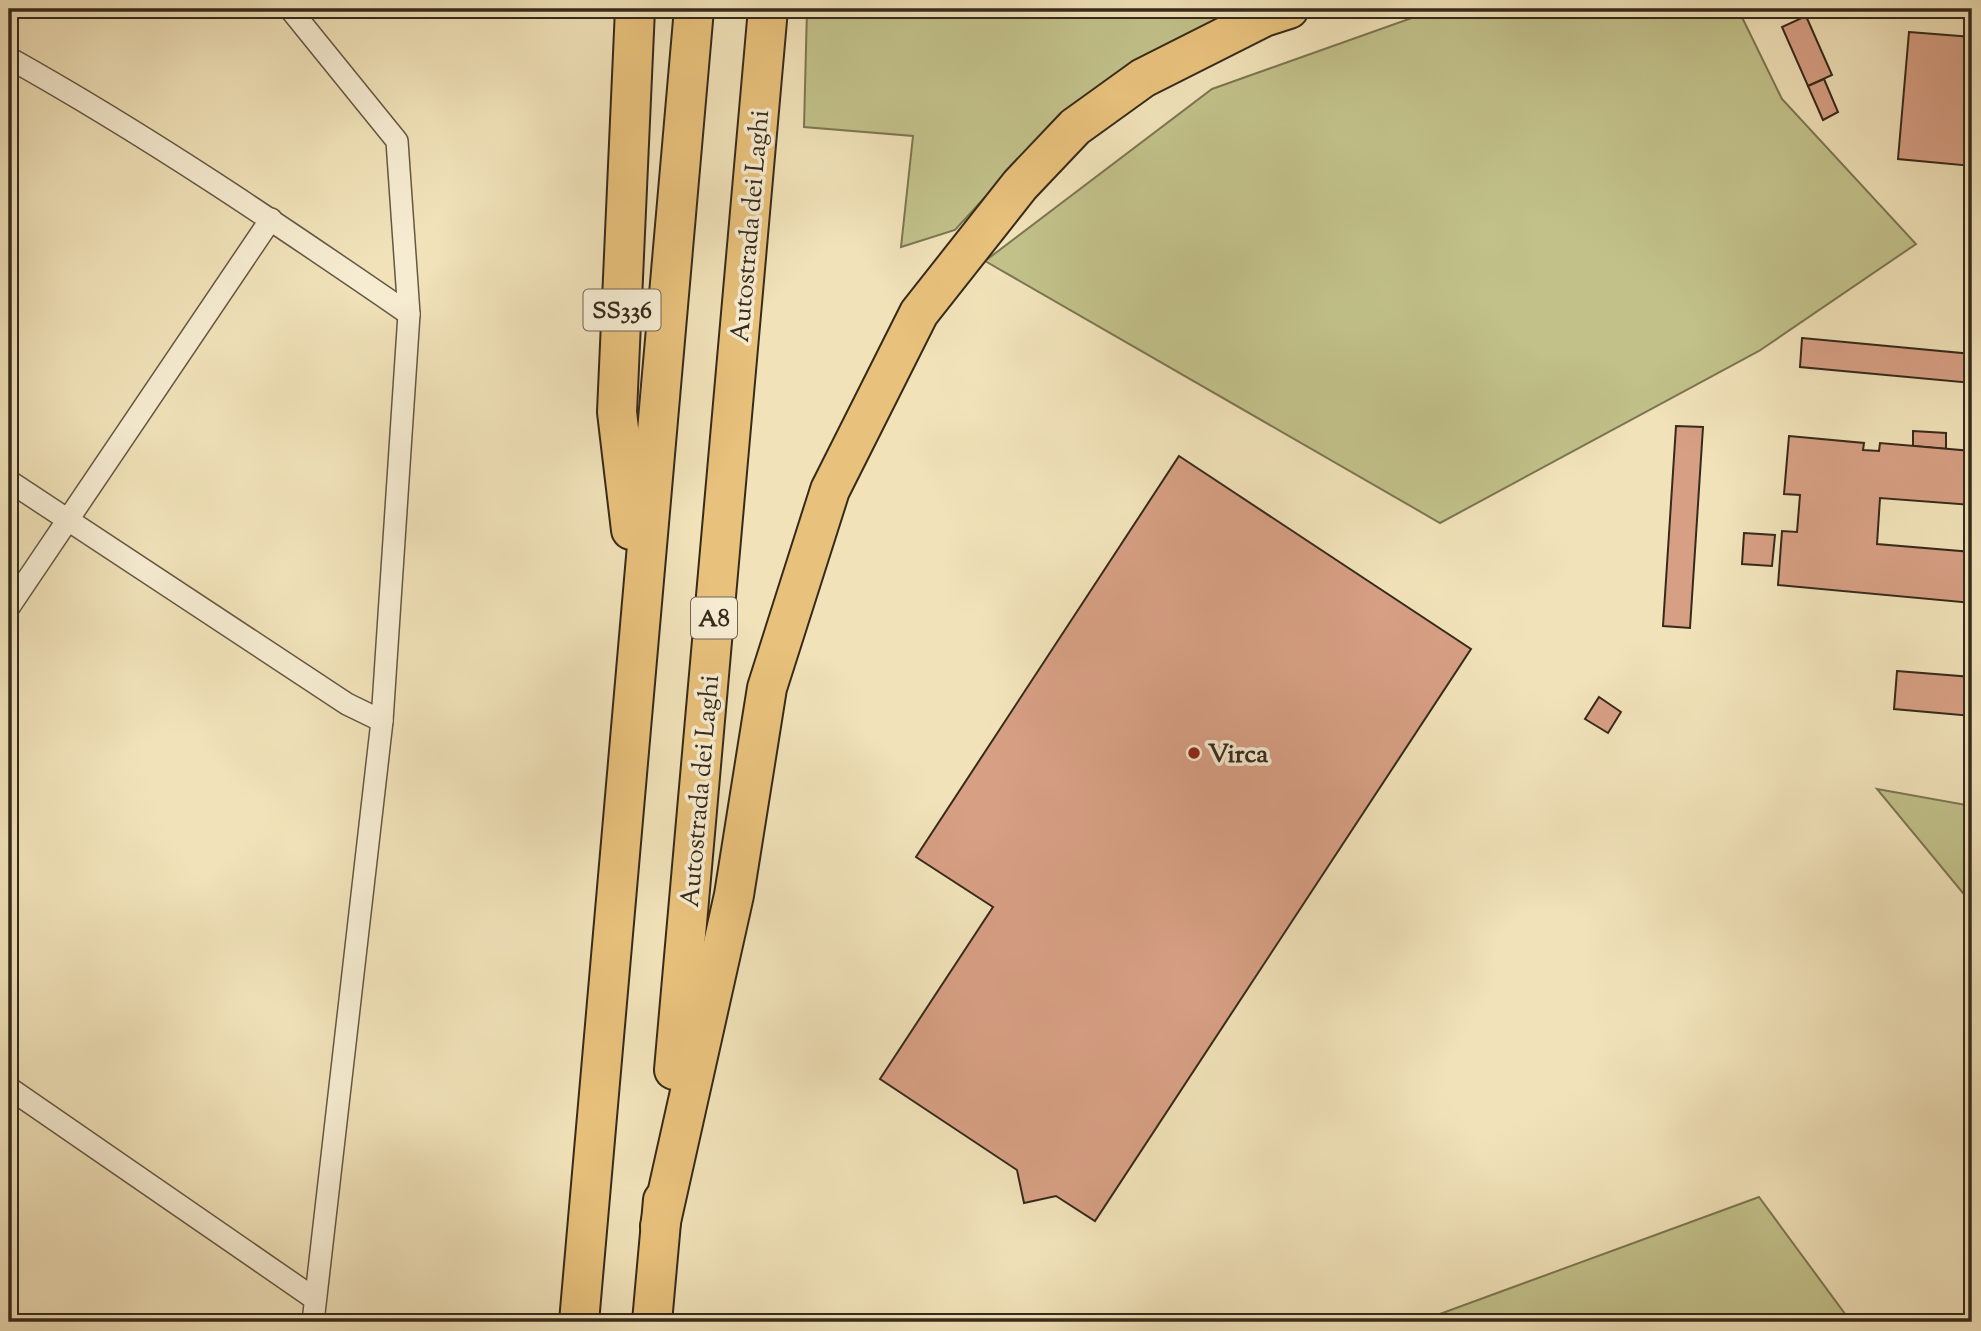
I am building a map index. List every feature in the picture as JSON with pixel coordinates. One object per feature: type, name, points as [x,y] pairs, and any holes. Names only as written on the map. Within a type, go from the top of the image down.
[{"type":"highway","name":"SS336","points":[[635,9],[617,412],[640,610]]},
{"type":"highway","points":[[579,1322],[694,9]]},
{"type":"highway","name":"Autostrada dei Laghi","points":[[652,1322],[768,9]]},
{"type":"highway","points":[[660,1226],[734,895],[766,688],[830,490],[919,313],[1020,185],[1075,127],[1143,78],[1264,17],[1289,9]]},
{"type":"lane","points":[[290,9],[397,141],[409,314],[382,721],[313,1322]]},
{"type":"lane","points":[[9,58],[93,105],[271,219],[409,314]]},
{"type":"lane","points":[[9,607],[271,219]]},
{"type":"lane","points":[[9,481],[347,704],[382,721]]},
{"type":"lane","points":[[9,1088],[315,1299]]},
{"type":"shaded area","points":[[807,9],[1236,9],[1139,66],[1048,128],[955,230],[901,247],[913,136],[804,127]]},
{"type":"shaded area","points":[[1437,9],[1738,9],[1782,99],[1916,244],[1759,351],[1440,523],[985,261],[1212,89]]},
{"type":"shaded area","points":[[1877,789],[1972,806],[1972,904]]},
{"type":"shaded area","points":[[1759,1197],[1851,1322],[1418,1322]]},
{"type":"building","points":[[1806,16],[1832,75],[1808,86],[1782,27]]},
{"type":"building","points":[[1909,32],[1972,37],[1972,166],[1898,159]]},
{"type":"building","points":[[1824,79],[1838,112],[1823,120],[1808,86]]},
{"type":"building","points":[[1802,338],[1972,354],[1972,383],[1800,367]]},
{"type":"building","points":[[1676,426],[1703,427],[1690,628],[1663,626]]},
{"type":"building","points":[[1913,431],[1946,433],[1946,449],[1913,446]]},
{"type":"building","points":[[1789,436],[1864,443],[1863,450],[1879,451],[1880,443],[1972,451],[1972,505],[1880,498],[1877,544],[1972,552],[1972,603],[1778,585],[1782,531],[1797,532],[1800,495],[1784,494]]},
{"type":"building","name":"Virca","points":[[1179,456],[1471,649],[1095,1221],[1056,1196],[1024,1203],[1017,1170],[880,1079],[993,907],[916,857]]},
{"type":"building","points":[[1744,533],[1775,535],[1772,566],[1742,564]]},
{"type":"building","points":[[1897,671],[1972,677],[1972,716],[1894,709]]},
{"type":"building","points":[[1599,697],[1621,712],[1608,733],[1585,719]]},
{"type":"place","name":"Virca","points":[[1194,753]]}]
